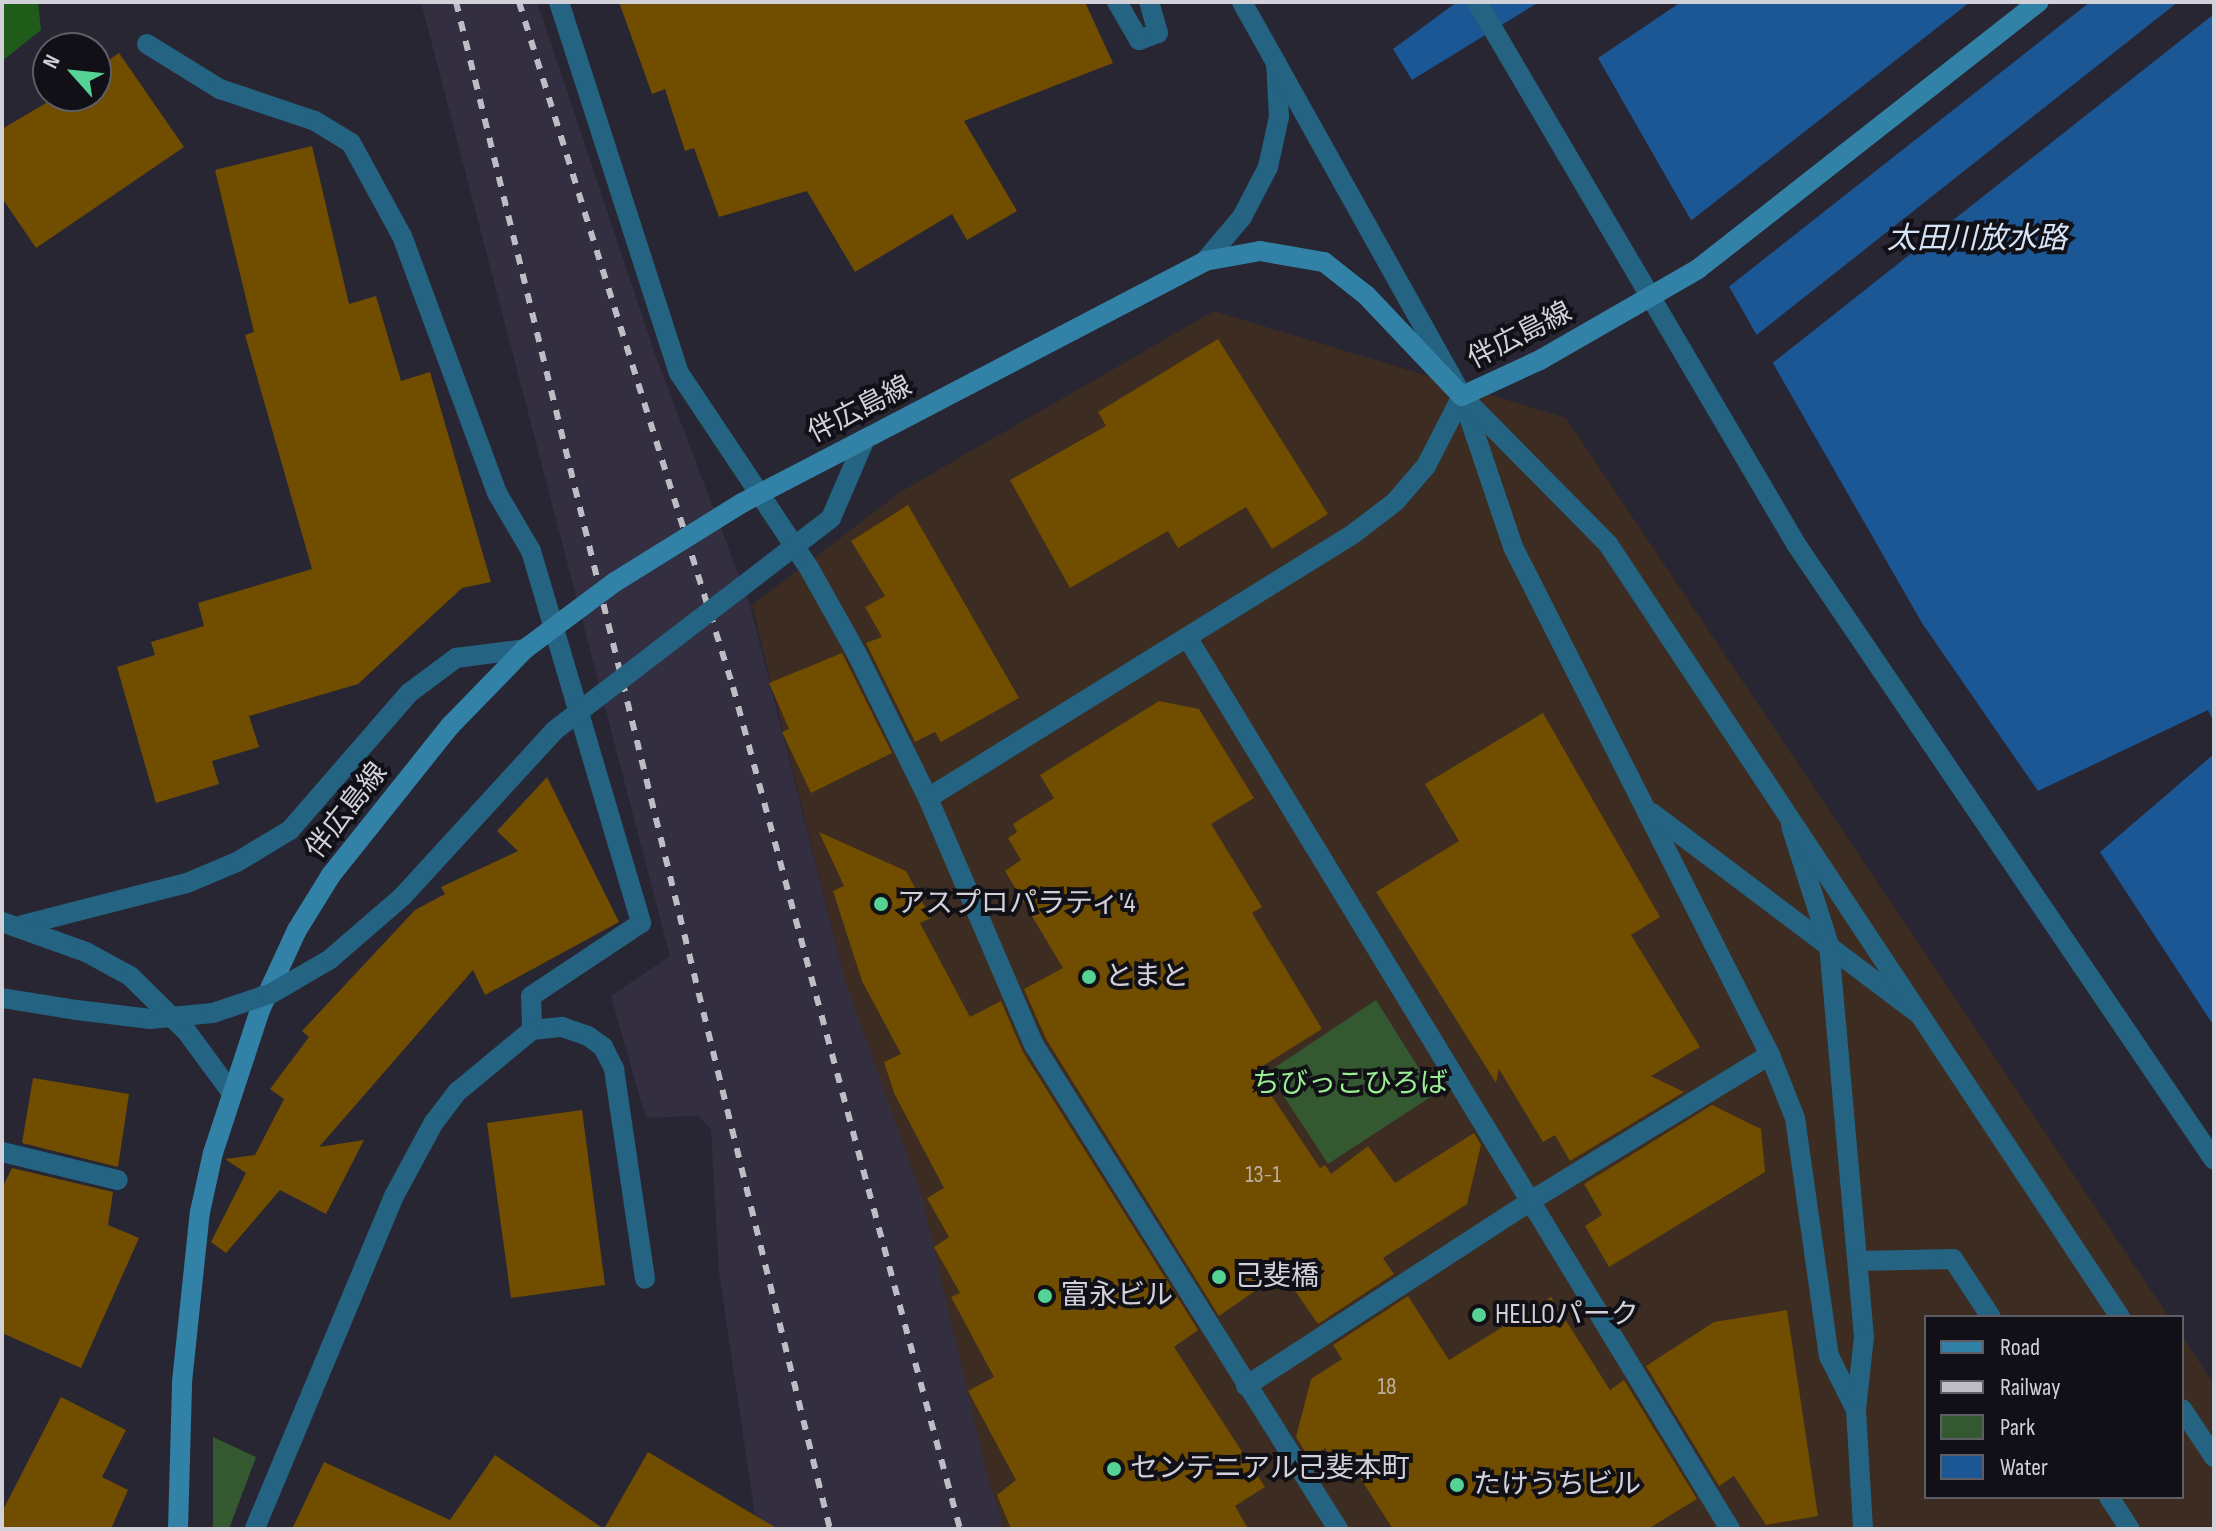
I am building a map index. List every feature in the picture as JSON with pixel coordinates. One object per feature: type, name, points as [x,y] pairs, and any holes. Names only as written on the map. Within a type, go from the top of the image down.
[{"type":"main road","name":"伴広島線","points":[[178,1529],[188,1298],[200,1212],[231,1092],[260,1010],[297,930],[331,875],[450,726],[525,649],[615,582],[717,519],[1205,261],[1260,251],[1324,262],[1366,295],[1462,396],[1540,360],[1698,269],[2039,2]]},
{"type":"street","points":[[559,2],[679,373],[809,568],[928,798],[1034,1045],[1338,1529]]},
{"type":"street","points":[[1117,2],[1139,40],[1158,33],[1149,2]]},
{"type":"street","points":[[1242,2],[1462,396],[1513,547],[1770,1055],[1795,1118],[1829,1356],[1856,1410]]},
{"type":"street","points":[[1477,2],[1517,62],[1796,544],[2214,1160]]},
{"type":"street","points":[[147,44],[220,89],[315,121],[351,143],[402,236],[497,493],[531,551],[641,923],[531,996],[532,1030]]},
{"type":"street","points":[[1205,261],[1242,217],[1268,167],[1279,117],[1276,62]]},
{"type":"street","points":[[928,798],[1187,637],[1395,502],[1426,466],[1462,396]]},
{"type":"street","points":[[1462,396],[1608,544],[1789,822],[2119,1315]]},
{"type":"street","points":[[2,998],[150,1019],[213,1013],[272,993],[329,960],[402,897],[555,730],[831,518],[865,439]]},
{"type":"street","points":[[1187,637],[1730,1529]]},
{"type":"street","points":[[23,925],[187,883],[237,862],[290,830],[409,693],[456,658],[525,649]]},
{"type":"street","points":[[1649,811],[1919,1014]]},
{"type":"street","points":[[1789,822],[1829,945],[1864,1337],[1856,1410],[1863,1529]]},
{"type":"street","points":[[2,922],[23,925],[130,976],[187,1032],[231,1092]]},
{"type":"street","points":[[255,1529],[415,1153],[457,1092],[532,1030],[562,1027],[588,1036],[603,1047],[614,1069],[645,1279]]},
{"type":"street","points":[[1246,1386],[1532,1200],[1770,1055]]},
{"type":"street","points":[[2,1152],[118,1180]]},
{"type":"street","points":[[1858,1261],[1953,1259],[1990,1315]]},
{"type":"street","points":[[2184,1412],[2214,1457]]},
{"type":"street","points":[[2110,1499],[2130,1529]]},
{"type":"shaded area","points":[[421,2],[537,2],[655,354],[750,605],[844,977],[922,1197],[988,1479],[1004,1529],[757,1529],[719,1272],[711,1129],[698,1116],[646,1118],[611,996],[670,956]]},
{"type":"shaded area","points":[[1214,311],[1566,418],[2168,1315],[1924,1315],[1924,1499],[2184,1499],[2184,1339],[2214,1384],[2214,1529],[980,1529],[752,605],[902,491]]},
{"type":"green space","points":[[2,2],[38,2],[41,30],[32,32],[32,37],[2,61]]},
{"type":"green space","name":"ちびっこひろば","points":[[1376,1000],[1435,1094],[1328,1164],[1268,1072]]},
{"type":"green space","points":[[213,1437],[256,1457],[229,1529],[213,1529]]},
{"type":"water","points":[[1457,2],[1539,2],[1412,80],[1393,49]]},
{"type":"water","name":"太田川放水路","points":[[1681,2],[2214,2],[2214,723],[2208,710],[2038,791],[1922,623],[1598,58]]},
{"type":"water","points":[[2214,754],[2214,1026],[2100,852]]},
{"type":"pier","points":[[1970,2],[2090,2],[1726,289],[1688,223]]},
{"type":"pier","points":[[2178,2],[2214,2],[2214,14],[1770,365],[1754,337]]},
{"type":"building","points":[[619,2],[1085,2],[1113,63],[964,121],[1017,211],[967,240],[952,214],[855,272],[807,191],[719,217],[694,148],[685,151],[665,89],[652,94]]},
{"type":"building","points":[[119,53],[184,147],[36,248],[2,198],[2,129],[32,111],[112,112],[112,58]]},
{"type":"building","points":[[312,146],[349,304],[376,296],[401,381],[430,372],[491,582],[462,588],[358,684],[249,716],[259,747],[212,761],[219,784],[156,803],[117,667],[155,655],[151,642],[204,626],[198,603],[312,569],[245,335],[254,332],[215,170]]},
{"type":"building","points":[[1218,339],[1328,514],[1272,549],[1246,507],[1178,548],[1168,531],[1070,588],[1010,480],[1106,426],[1098,412]]},
{"type":"building","points":[[908,505],[1019,698],[941,742],[935,732],[915,742],[866,643],[882,637],[865,607],[885,596],[851,541]]},
{"type":"building","points":[[842,653],[892,753],[811,793],[782,732],[789,729],[769,683]]},
{"type":"building","points":[[1159,701],[1199,709],[1254,798],[1211,824],[1262,907],[1252,913],[1322,1029],[1255,1071],[1320,1168],[1325,1165],[1331,1174],[1368,1146],[1395,1183],[1474,1133],[1481,1145],[1467,1204],[1383,1258],[1394,1274],[1318,1324],[1282,1272],[1219,1316],[1046,1039],[1024,989],[1063,968],[1005,871],[1021,860],[1008,838],[1017,832],[1013,824],[1054,798],[1040,775]]},
{"type":"building","points":[[1543,713],[1660,917],[1631,935],[1700,1047],[1651,1076],[1684,1092],[1570,1161],[1555,1135],[1543,1142],[1499,1069],[1496,1083],[1376,892],[1459,841],[1425,784]]},
{"type":"building","points":[[547,777],[619,922],[485,995],[473,970],[319,1147],[364,1140],[326,1214],[280,1190],[226,1253],[211,1242],[246,1173],[225,1159],[255,1155],[284,1099],[270,1089],[309,1037],[302,1031],[415,910],[445,894],[441,887],[518,851],[497,831]]},
{"type":"building","points":[[819,832],[906,871],[931,918],[920,923],[970,1017],[1001,1001],[1023,1052],[1198,1330],[1174,1347],[1265,1487],[1235,1506],[1248,1529],[1011,1529],[997,1495],[1016,1480],[968,1391],[994,1377],[951,1297],[960,1293],[934,1247],[949,1237],[927,1198],[944,1188],[894,1093],[884,1062],[901,1054],[862,981],[833,891],[844,886]]},
{"type":"building","points":[[33,1078],[129,1094],[118,1167],[22,1143]]},
{"type":"building","points":[[1712,1105],[1761,1129],[1765,1172],[1609,1267],[1585,1226],[1602,1215],[1584,1184]]},
{"type":"building","points":[[582,1110],[605,1285],[511,1298],[487,1123]]},
{"type":"building","points":[[12,1168],[113,1192],[108,1225],[139,1238],[81,1368],[2,1333],[2,1188]]},
{"type":"building","points":[[1408,1296],[1449,1360],[1551,1297],[1610,1390],[1624,1380],[1697,1499],[1648,1529],[1393,1529],[1355,1470],[1344,1477],[1325,1448],[1309,1458],[1296,1437],[1311,1379],[1342,1359],[1333,1345]]},
{"type":"building","points":[[1787,1310],[1818,1516],[1766,1525],[1734,1476],[1719,1486],[1646,1366],[1714,1322]]},
{"type":"building","points":[[61,1397],[126,1430],[102,1477],[128,1490],[111,1529],[2,1529],[2,1512]]},
{"type":"building","points":[[648,1452],[778,1529],[604,1529]]},
{"type":"building","points":[[495,1455],[604,1529],[292,1529],[324,1462],[450,1520]]},
{"type":"railway","points":[[456,2],[830,1529]]},
{"type":"railway","points":[[519,2],[733,687],[960,1529]]},
{"type":"place","name":"アスプロパラティ'4","points":[[881,904]]},
{"type":"place","name":"とまと","points":[[1089,977]]},
{"type":"place","name":"己斐橋","points":[[1219,1277]]},
{"type":"place","name":"富永ビル","points":[[1045,1296]]},
{"type":"place","name":"HELLOパーク","points":[[1479,1315]]},
{"type":"place","name":"センテニアル己斐本町","points":[[1114,1469]]},
{"type":"place","name":"たけうちビル","points":[[1457,1485]]}]
